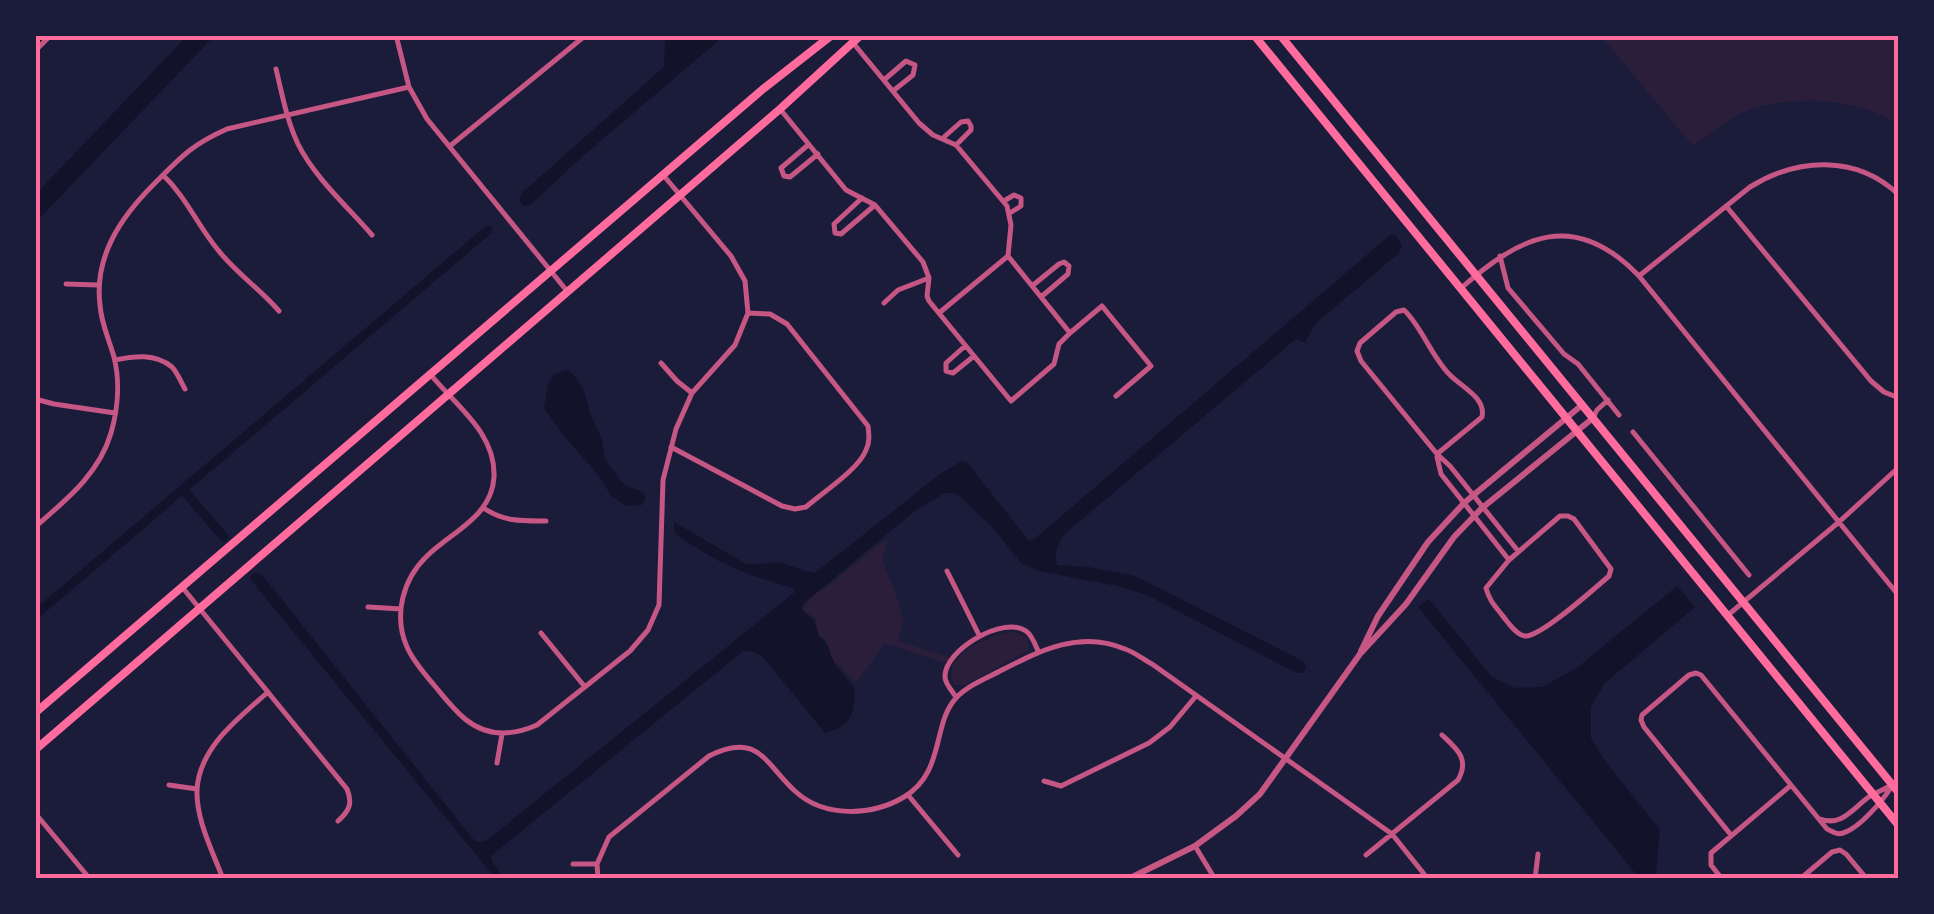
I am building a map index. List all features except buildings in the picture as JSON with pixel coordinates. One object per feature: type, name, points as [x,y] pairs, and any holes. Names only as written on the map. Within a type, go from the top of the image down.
[{"type":"main road","points":[[35,713],[832,35]]},
{"type":"main road","points":[[35,750],[680,196],[861,35]]},
{"type":"main road","points":[[1254,35],[1899,826]]},
{"type":"main road","points":[[1280,35],[1896,789]]},
{"type":"street","points":[[35,51],[52,35]]},
{"type":"street","points":[[396,35],[409,87],[428,119],[567,292]]},
{"type":"street","points":[[450,146],[586,35]]},
{"type":"street","points":[[853,42],[918,123],[956,145],[1004,202],[1011,225],[1008,256],[1070,334]]},
{"type":"street","points":[[884,80],[906,61],[914,65],[912,74],[893,91]]},
{"type":"street","points":[[276,69],[298,144],[372,235]]},
{"type":"street","points":[[35,526],[90,476],[110,435],[118,391],[98,284],[104,254],[132,206],[180,156],[227,130],[409,87]]},
{"type":"street","points":[[780,109],[846,190],[876,205],[923,262],[928,278],[926,296],[1011,401],[1054,364],[1059,344],[1102,306],[1152,366],[1116,396]]},
{"type":"street","points":[[943,138],[961,122],[968,122],[971,130],[956,145]]},
{"type":"street","points":[[809,144],[781,168],[782,174],[790,177],[818,154]]},
{"type":"street","points":[[1638,276],[1726,206],[1768,176],[1789,168],[1845,166],[1869,175],[1899,194]]},
{"type":"street","points":[[163,175],[178,190],[214,246],[279,311]]},
{"type":"street","points":[[430,374],[488,442],[494,482],[485,509],[413,572],[401,608],[402,628],[418,665],[456,712],[472,724],[502,734],[522,732],[537,725],[630,651],[648,630],[659,605],[663,480],[676,429],[692,393],[735,344],[748,313],[745,281],[731,256],[664,176]]},
{"type":"street","points":[[1004,202],[1014,194],[1022,198],[1021,206],[1010,213]]},
{"type":"street","points":[[862,198],[834,224],[835,233],[842,234],[876,205]]},
{"type":"street","points":[[1726,206],[1871,381],[1899,398]]},
{"type":"street","points":[[1460,289],[1500,256],[1542,237],[1586,240],[1624,260],[1899,596]]},
{"type":"street","points":[[939,314],[1008,256]]},
{"type":"street","points":[[1500,256],[1508,288],[1620,415]]},
{"type":"street","points":[[1032,286],[1059,264],[1069,266],[1068,274],[1040,297]]},
{"type":"street","points":[[884,302],[898,290],[928,278]]},
{"type":"street","points":[[66,284],[98,284]]},
{"type":"street","points":[[1437,454],[1482,417],[1482,403],[1450,375],[1409,315],[1404,310],[1396,312],[1360,343],[1357,351],[1361,361],[1437,454],[1474,495],[1518,551]]},
{"type":"street","points":[[671,447],[782,506],[795,509],[806,507],[860,461],[869,438],[868,426],[787,324],[770,314],[748,313]]},
{"type":"street","points":[[966,346],[946,363],[946,371],[954,373],[974,356]]},
{"type":"street","points":[[115,360],[148,356],[172,368],[186,388]]},
{"type":"street","points":[[661,363],[692,393]]},
{"type":"street","points":[[35,399],[115,413]]},
{"type":"street","points":[[1128,879],[1195,846],[1260,794],[1360,654],[1406,604],[1473,517],[1577,432],[1608,400]]},
{"type":"street","points":[[1360,654],[1378,616],[1428,542],[1474,495],[1582,405]]},
{"type":"street","points":[[1632,432],[1749,575]]},
{"type":"street","points":[[1437,454],[1441,474],[1508,560]]},
{"type":"street","points":[[1728,616],[1899,467]]},
{"type":"street","points":[[485,509],[512,521],[546,521]]},
{"type":"street","points":[[1560,516],[1568,516],[1612,569],[1570,610],[1532,636],[1524,636],[1488,598],[1486,588],[1518,551],[1560,516]]},
{"type":"street","points":[[947,571],[979,635]]},
{"type":"street","points":[[182,588],[347,789],[352,799],[348,812],[338,821]]},
{"type":"street","points":[[368,607],[401,608]]},
{"type":"street","points":[[956,698],[946,682],[946,672],[954,656],[979,635],[1019,628],[1028,633],[1039,652]]},
{"type":"street","points":[[541,633],[585,687]]},
{"type":"street","points":[[598,879],[596,864],[609,837],[720,750],[753,750],[766,758],[797,793],[834,810],[858,812],[884,807],[908,795],[936,758],[946,715],[956,698],[1039,652],[1068,642],[1099,642],[1124,648],[1392,834],[1428,879]]},
{"type":"street","points":[[1731,835],[1640,720],[1696,672],[1827,829],[1836,834],[1846,832],[1896,789]]},
{"type":"street","points":[[223,879],[202,821],[197,789],[215,744],[268,692]]},
{"type":"street","points":[[1044,780],[1061,786],[1149,742],[1170,726],[1196,696]]},
{"type":"street","points":[[497,763],[502,734]]},
{"type":"street","points":[[1366,855],[1458,780],[1464,761],[1442,734]]},
{"type":"street","points":[[169,785],[197,789]]},
{"type":"street","points":[[1722,879],[1711,865],[1711,854],[1790,786]]},
{"type":"street","points":[[1818,818],[1831,822],[1843,818],[1872,794],[1896,789]]},
{"type":"street","points":[[908,795],[958,855]]},
{"type":"street","points":[[35,813],[90,879]]},
{"type":"street","points":[[1195,846],[1215,879]]},
{"type":"street","points":[[1800,879],[1832,852],[1840,850],[1867,879]]},
{"type":"street","points":[[1535,879],[1538,854]]},
{"type":"street","points":[[573,864],[596,864]]},
{"type":"shaded area","points":[[188,35],[215,35],[35,223],[35,195]]},
{"type":"shaded area","points":[[665,35],[725,35],[530,205],[523,206],[519,200],[523,192],[664,67]]},
{"type":"shaded area","points":[[1600,35],[1899,35],[1899,125],[1845,104],[1783,102],[1746,111],[1693,146]]},
{"type":"shaded area","points":[[1395,234],[1402,245],[1399,253],[1315,324],[1305,343],[1296,339],[1068,531],[1056,551],[1057,565],[1135,576],[1303,661],[1303,673],[1147,595],[1039,571],[1021,563],[961,497],[945,493],[916,510],[803,604],[802,610],[814,621],[834,663],[855,688],[852,712],[846,723],[825,733],[763,657],[743,651],[491,856],[504,879],[496,879],[251,580],[256,572],[263,576],[474,840],[486,841],[795,592],[717,560],[679,537],[674,522],[746,564],[781,563],[815,573],[962,461],[968,463],[1032,541]]},
{"type":"shaded area","points":[[566,370],[583,388],[602,439],[605,459],[620,480],[643,492],[646,498],[642,505],[627,506],[612,497],[544,408],[553,375]]},
{"type":"shaded area","points":[[885,540],[882,559],[903,622],[898,641],[950,657],[945,663],[885,643],[856,683],[834,663],[826,640],[819,636],[815,618],[804,608],[812,594],[824,589]]},
{"type":"shaded area","points":[[1677,586],[1695,607],[1605,683],[1591,707],[1591,738],[1660,830],[1656,874],[1661,879],[1640,879],[1418,607],[1429,599],[1492,677],[1515,688],[1542,687],[1578,667]]},
{"type":"shaded area","points":[[1015,632],[1027,638],[1027,651],[965,685],[955,685],[951,674],[960,656],[981,642]]},
{"type":"waterway","points":[[35,615],[488,230]]},
{"type":"waterway","points":[[183,490],[224,537]]}]
